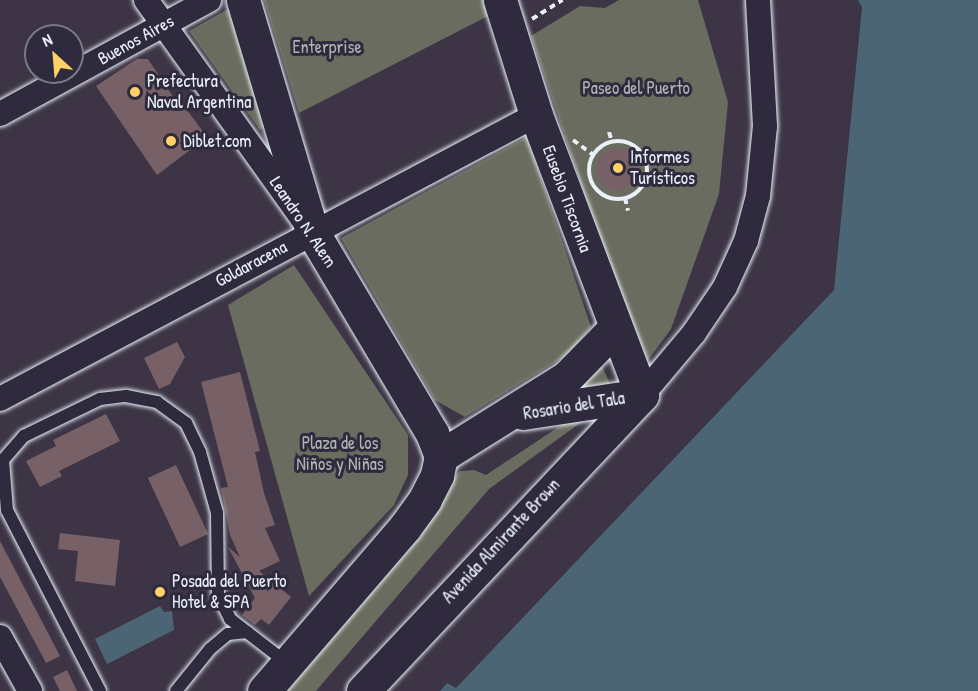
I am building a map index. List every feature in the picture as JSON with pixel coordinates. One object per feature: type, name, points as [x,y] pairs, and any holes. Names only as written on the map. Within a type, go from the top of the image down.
[{"type":"main road","points":[[243,0],[312,231]]},
{"type":"main road","name":"Eusebio Tiscornia","points":[[500,0],[536,115],[614,329],[642,395]]},
{"type":"main road","name":"Leandro N. Alem","points":[[312,231],[432,433],[441,456]]},
{"type":"main road","name":"Rosario del Tala","points":[[441,456],[566,378],[614,329]]},
{"type":"main road","name":"Rosario del Tala","points":[[506,417],[642,395]]},
{"type":"main road","name":"Avenida Almirante Brown","points":[[363,691],[642,395]]},
{"type":"main road","points":[[264,691],[405,527],[425,499],[437,474],[441,456]]},
{"type":"street","name":"Leandro N. Alem","points":[[147,0],[162,26],[312,231]]},
{"type":"street","name":"Buenos Aires","points":[[0,114],[209,0]]},
{"type":"street","points":[[642,395],[694,333],[725,287],[746,241],[758,196],[765,126],[758,0]]},
{"type":"street","name":"Goldaracena","points":[[0,399],[312,231],[536,115]]},
{"type":"street","points":[[0,637],[19,688]]},
{"type":"lane","points":[[100,691],[8,510],[3,460],[24,436],[100,399],[126,396],[157,402],[186,423],[200,452],[217,513],[218,595],[230,619],[288,664]]},
{"type":"lane","points":[[176,691],[210,649],[228,634],[247,632]]},
{"type":"path","points":[[511,31],[563,0]]},
{"type":"path","points":[[609,132],[612,142]]},
{"type":"path","points":[[612,142],[635,147],[646,163],[645,182],[639,190],[625,198],[603,195],[589,172],[594,155],[612,142]]},
{"type":"path","points":[[646,163],[656,161]]},
{"type":"path","points":[[625,198],[628,211]]},
{"type":"green space","name":"Enterprise","points":[[264,0],[485,0],[490,15],[299,113]]},
{"type":"green space","name":"Paseo del Puerto","points":[[619,0],[698,0],[728,102],[719,194],[671,329],[643,367],[531,36],[580,6],[605,8]]},
{"type":"green space","points":[[228,9],[265,126],[260,130],[189,31]]},
{"type":"green space","points":[[527,137],[591,327],[567,355],[465,417],[435,400],[341,238]]},
{"type":"green space","name":"Plaza de los Niños y Niñas","points":[[294,265],[408,435],[408,475],[394,505],[309,596],[228,305]]},
{"type":"green space","points":[[600,362],[613,390],[562,396]]},
{"type":"green space","points":[[598,410],[489,489],[316,691],[275,691],[460,471],[474,470],[486,475],[575,416]]},
{"type":"water","points":[[858,0],[978,0],[978,691],[440,691],[447,683],[456,688],[834,290],[862,7]]},
{"type":"water","points":[[160,606],[164,612],[172,611],[174,630],[107,664],[95,639]]},
{"type":"building","points":[[137,59],[148,59],[181,109],[184,106],[207,137],[157,175],[96,86]]},
{"type":"building","name":"Informes Turísticos","points":[[618,148],[633,154],[639,169],[633,184],[618,190],[603,184],[597,169],[603,154]]},
{"type":"building","points":[[177,342],[185,357],[170,384],[159,389],[144,358]]},
{"type":"building","points":[[240,372],[260,451],[255,452],[264,493],[275,525],[265,528],[280,561],[259,571],[291,597],[269,625],[261,619],[255,625],[242,615],[255,598],[228,547],[240,557],[230,535],[221,488],[228,487],[201,382]]},
{"type":"building","points":[[106,414],[120,441],[59,471],[62,476],[40,487],[26,461],[56,446],[53,440]]},
{"type":"building","points":[[176,465],[208,534],[180,547],[148,478]]},
{"type":"building","points":[[60,533],[120,540],[115,586],[75,581],[78,551],[58,549]]},
{"type":"building","points":[[0,541],[60,656],[46,663],[0,577]]},
{"type":"building","points":[[67,670],[77,691],[60,691],[53,677]]},
{"type":"place","name":"Prefectura Naval Argentina","points":[[135,92]]},
{"type":"place","name":"Diblet.com","points":[[171,141]]},
{"type":"place","name":"Informes Turísticos","points":[[618,168]]},
{"type":"place","name":"Posada del Puerto Hotel & SPA","points":[[160,592]]}]
